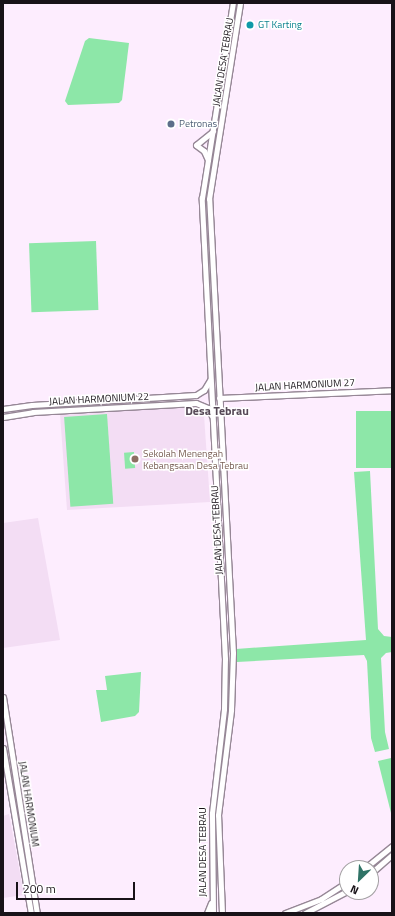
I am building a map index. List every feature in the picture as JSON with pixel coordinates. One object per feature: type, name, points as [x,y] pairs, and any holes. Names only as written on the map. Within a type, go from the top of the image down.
[{"type":"main road","name":"JALAN DESA TEBRAU","points":[[213,913],[212,813],[224,709],[226,659],[202,222],[203,190],[214,130],[233,3]]},
{"type":"main road","name":"JALAN DESA TEBRAU","points":[[223,912],[218,820],[231,710],[234,652],[209,199],[240,3]]},
{"type":"main road","points":[[208,161],[204,151],[196,145],[214,130]]},
{"type":"main road","points":[[211,379],[204,390],[196,395],[200,398],[196,404],[208,408],[214,419]]},
{"type":"main road","name":"JALAN HARMONIUM 27","points":[[219,398],[392,390]]},
{"type":"main road","name":"JALAN HARMONIUM 22","points":[[3,410],[32,405],[196,395]]},
{"type":"main road","name":"JALAN HARMONIUM 22","points":[[3,417],[33,412],[196,404]]},
{"type":"main road","name":"JALAN HARMONIUM","points":[[3,697],[38,913]]},
{"type":"main road","name":"JALAN HARMONIUM","points":[[3,748],[31,913]]},
{"type":"main road","points":[[375,860],[392,846]]},
{"type":"main road","points":[[379,866],[392,855]]},
{"type":"main road","points":[[284,913],[321,899],[339,887]]},
{"type":"main road","points":[[305,913],[339,895]]},
{"type":"main road","points":[[207,913],[212,898]]},
{"type":"shaded area","name":"Sekolah Menengah Kebangsaan Desa Tebrau","points":[[195,407],[204,415],[210,502],[67,510],[60,414]]},
{"type":"shaded area","points":[[38,518],[60,640],[3,648],[3,523]]},
{"type":"shaded area","points":[[9,814],[24,895],[3,898],[3,816]]},
{"type":"green space","points":[[89,38],[129,43],[122,100],[119,103],[68,105],[65,101],[85,41]]},
{"type":"green space","points":[[96,241],[98,310],[31,312],[29,243]]},
{"type":"green space","points":[[356,411],[392,411],[392,468],[356,468]]},
{"type":"green space","points":[[107,414],[113,504],[70,507],[64,417]]},
{"type":"green space","points":[[134,452],[135,468],[125,469],[124,453]]},
{"type":"green space","points":[[370,471],[378,629],[384,636],[392,637],[392,652],[386,653],[381,658],[385,732],[389,749],[375,752],[371,738],[367,661],[364,655],[237,662],[236,649],[366,640],[354,472]]},
{"type":"green space","points":[[141,672],[139,712],[135,716],[101,722],[96,690],[107,690],[105,676]]},
{"type":"green space","points":[[391,758],[392,764],[392,817],[378,761]]},
{"type":"waterway","points":[[3,766],[17,850]]},
{"type":"place","name":"GT Karting","points":[[250,25]]},
{"type":"place","name":"Petronas","points":[[171,124]]},
{"type":"place","name":"Sekolah Menengah Kebangsaan Desa Tebrau","points":[[135,459]]},
{"type":"district","name":"Desa Tebrau","points":[[217,411]]}]
